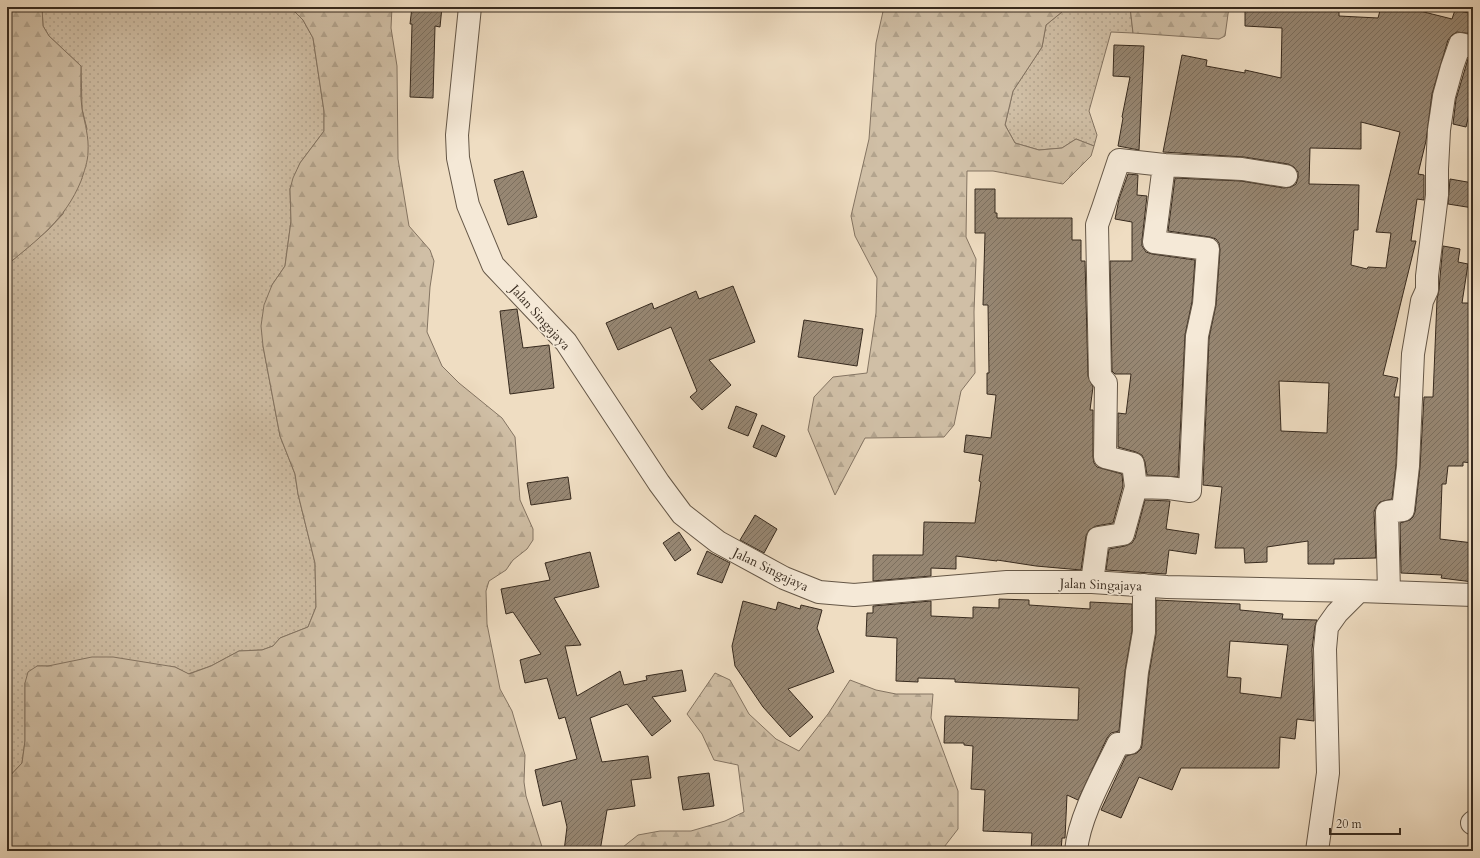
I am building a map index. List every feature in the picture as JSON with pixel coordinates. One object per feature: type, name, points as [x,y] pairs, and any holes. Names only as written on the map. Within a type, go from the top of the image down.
[{"type":"street","name":"Jalan Singajaya","points":[[470,7],[457,135],[458,158],[468,205],[493,265],[566,342],[659,483],[682,514],[718,542],[784,578],[819,592],[854,595],[1007,582],[1092,582],[1144,585],[1473,595]]},
{"type":"street","points":[[1389,592],[1387,512],[1403,510],[1408,466],[1413,354],[1422,301],[1427,290],[1427,276],[1437,194],[1436,169],[1439,130],[1444,96],[1460,44],[1473,47]]},
{"type":"street","points":[[1092,582],[1098,538],[1123,534],[1136,487],[1133,464],[1105,457],[1106,383],[1100,376],[1096,225],[1104,208],[1119,160],[1164,165],[1242,169],[1286,176]]},
{"type":"street","points":[[1136,487],[1170,488],[1190,491],[1197,336],[1204,304],[1208,249],[1154,242],[1164,165]]},
{"type":"street","points":[[1076,851],[1076,843],[1090,802],[1118,744],[1130,743],[1137,672],[1144,632],[1144,585]]},
{"type":"street","points":[[1317,851],[1328,773],[1325,649],[1327,627],[1337,613],[1359,591]]},
{"type":"green space","points":[[7,7],[42,7],[43,26],[49,36],[81,66],[81,104],[88,141],[88,155],[81,181],[67,207],[59,218],[50,228],[7,265]]},
{"type":"green space","points":[[42,7],[287,7],[303,20],[313,38],[324,111],[324,131],[300,163],[290,189],[291,221],[285,266],[272,285],[263,346],[280,436],[295,474],[298,494],[315,563],[316,607],[308,627],[280,638],[273,646],[262,650],[239,651],[211,666],[188,674],[175,667],[37,666],[25,683],[25,741],[22,763],[7,779],[7,265],[48,230],[63,214],[87,129],[82,109],[81,66],[49,36],[43,26]]},
{"type":"green space","points":[[287,7],[392,7],[391,28],[397,66],[398,159],[409,226],[430,250],[434,261],[430,287],[427,332],[442,366],[459,383],[502,418],[515,437],[520,500],[533,529],[533,540],[527,549],[513,560],[506,570],[489,581],[486,591],[487,624],[500,689],[512,711],[525,755],[524,782],[526,796],[542,847],[541,851],[7,851],[7,779],[22,763],[25,741],[25,683],[28,672],[37,666],[48,666],[92,657],[113,657],[175,667],[189,674],[211,666],[239,651],[262,650],[273,646],[280,638],[308,627],[316,607],[315,563],[298,494],[295,474],[280,436],[263,346],[261,326],[264,305],[272,285],[285,266],[291,221],[290,189],[293,178],[300,163],[324,131],[324,111],[313,38],[303,20]]},
{"type":"green space","points":[[884,7],[1068,7],[1046,25],[1042,47],[1013,91],[1005,125],[1015,143],[1039,150],[1062,148],[1076,139],[1094,146],[1091,156],[1063,184],[993,171],[967,171],[966,237],[976,259],[974,312],[975,373],[961,391],[954,425],[944,437],[865,438],[835,495],[808,430],[814,397],[833,377],[867,373],[876,313],[877,278],[855,236],[851,216],[869,139],[876,43]]},
{"type":"green space","points":[[1068,7],[1130,7],[1133,33],[1111,32],[1089,111],[1097,135],[1094,146],[1076,139],[1062,148],[1039,150],[1015,143],[1005,125],[1013,91],[1042,47],[1046,25]]},
{"type":"green space","points":[[1130,7],[1229,7],[1225,36],[1219,39],[1133,33]]},
{"type":"green space","points":[[715,673],[730,680],[749,714],[776,739],[799,751],[828,714],[850,680],[876,690],[896,694],[933,694],[931,718],[958,791],[958,829],[941,851],[618,851],[638,835],[660,831],[691,831],[725,821],[744,812],[738,765],[714,760],[702,734],[687,714]]},
{"type":"building","points":[[412,7],[442,7],[440,27],[435,26],[433,98],[410,97],[412,24],[410,24]]},
{"type":"building","points":[[1245,7],[1339,7],[1339,16],[1378,18],[1381,7],[1404,7],[1452,19],[1455,10],[1473,14],[1473,34],[1457,32],[1448,40],[1432,94],[1426,141],[1418,174],[1424,175],[1424,200],[1417,199],[1411,241],[1416,241],[1383,375],[1398,378],[1394,397],[1399,397],[1396,465],[1392,499],[1380,502],[1374,512],[1376,558],[1334,559],[1334,564],[1308,564],[1308,541],[1267,547],[1267,562],[1245,563],[1244,548],[1215,548],[1222,487],[1203,485],[1209,338],[1216,305],[1220,250],[1219,243],[1216,239],[1168,231],[1175,178],[1241,181],[1284,188],[1291,187],[1296,184],[1298,172],[1294,167],[1288,164],[1244,157],[1163,152],[1182,55],[1207,60],[1206,66],[1245,73],[1245,70],[1281,78],[1282,28],[1245,26]],"holes":[[[1361,122],[1400,132],[1376,232],[1391,233],[1386,268],[1368,267],[1367,269],[1351,265],[1354,230],[1358,230],[1359,185],[1309,184],[1310,148],[1361,149]],[[1279,381],[1329,383],[1327,433],[1281,431]]]},
{"type":"building","points":[[1114,45],[1144,46],[1139,150],[1118,146],[1130,77],[1113,76]]},
{"type":"building","points":[[1468,59],[1473,59],[1473,98],[1466,127],[1453,124],[1456,99]]},
{"type":"building","points":[[523,171],[537,217],[508,225],[494,180]]},
{"type":"building","points":[[1128,174],[1138,175],[1137,195],[1147,196],[1142,240],[1142,246],[1146,252],[1195,260],[1192,302],[1185,335],[1178,477],[1147,475],[1145,462],[1142,455],[1118,447],[1118,413],[1126,414],[1131,374],[1115,374],[1112,371],[1110,261],[1132,261],[1132,222],[1115,219],[1119,199]]},
{"type":"building","points":[[1450,179],[1473,183],[1473,208],[1448,204]]},
{"type":"building","points":[[975,189],[995,189],[995,213],[997,213],[997,218],[1072,218],[1072,240],[1081,240],[1081,261],[1085,261],[1088,376],[1093,387],[1090,410],[1093,410],[1094,463],[1097,467],[1122,474],[1123,486],[1113,523],[1096,526],[1089,530],[1086,536],[1081,570],[956,556],[956,569],[931,568],[931,576],[873,581],[873,555],[923,555],[924,522],[975,523],[983,455],[964,452],[966,435],[991,438],[996,395],[987,394],[987,373],[989,373],[988,305],[983,305],[985,233],[975,233]]},
{"type":"building","points":[[1443,246],[1460,249],[1458,262],[1468,264],[1462,303],[1473,303],[1473,463],[1463,462],[1463,466],[1448,466],[1446,484],[1442,484],[1440,539],[1473,543],[1473,582],[1441,578],[1442,575],[1401,573],[1400,523],[1410,520],[1415,512],[1420,467],[1424,397],[1433,397],[1437,299]]},
{"type":"building","points":[[733,286],[755,342],[709,360],[731,385],[702,410],[690,397],[697,391],[671,327],[618,350],[606,323],[652,303],[654,309],[696,291],[699,299]]},
{"type":"building","points":[[517,309],[523,348],[549,345],[554,388],[510,394],[500,311]]},
{"type":"building","points":[[804,320],[863,329],[857,366],[798,357]]},
{"type":"building","points":[[736,406],[757,414],[748,436],[728,428]]},
{"type":"building","points":[[762,425],[785,436],[776,457],[753,447]]},
{"type":"building","points":[[568,477],[571,499],[531,505],[527,483]]},
{"type":"building","points":[[1145,500],[1170,501],[1166,529],[1199,534],[1196,554],[1169,550],[1166,574],[1106,570],[1109,549],[1125,546],[1132,543],[1135,538]]},
{"type":"building","points":[[755,515],[777,529],[764,553],[740,540]]},
{"type":"building","points":[[679,532],[691,550],[675,561],[663,543]]},
{"type":"building","points":[[707,551],[730,563],[722,583],[697,574]]},
{"type":"building","points":[[590,552],[599,587],[554,598],[581,645],[565,646],[577,696],[620,671],[624,685],[647,680],[646,676],[682,670],[686,691],[652,697],[671,721],[652,736],[627,704],[590,718],[602,762],[648,756],[651,778],[631,780],[635,806],[607,810],[600,851],[564,851],[567,827],[561,801],[543,806],[535,770],[577,759],[565,717],[559,719],[547,678],[525,683],[520,660],[541,654],[513,612],[506,614],[501,589],[550,580],[545,563]]},
{"type":"building","points":[[999,599],[1029,600],[1029,605],[1090,609],[1090,602],[1132,604],[1132,631],[1125,671],[1119,731],[1111,733],[1107,738],[1078,800],[1067,795],[1065,838],[1062,838],[1061,851],[1031,851],[1032,833],[983,831],[985,790],[971,789],[973,746],[964,745],[964,743],[944,743],[945,716],[1078,720],[1079,688],[955,682],[955,679],[918,678],[918,682],[896,681],[897,638],[866,636],[867,613],[873,613],[873,606],[931,601],[931,616],[973,618],[973,607],[999,608]]},
{"type":"building","points":[[1156,600],[1240,604],[1240,610],[1283,614],[1282,619],[1317,620],[1312,649],[1314,721],[1297,719],[1295,739],[1280,737],[1279,768],[1181,768],[1172,790],[1139,777],[1121,818],[1101,810],[1126,756],[1137,753],[1141,749],[1149,674],[1156,634]],"holes":[[[1230,641],[1288,645],[1281,698],[1240,693],[1241,678],[1227,677]]]},
{"type":"building","points":[[743,601],[776,610],[778,602],[800,609],[801,605],[822,610],[817,628],[834,672],[788,689],[813,717],[790,737],[763,707],[735,666],[732,646]]},
{"type":"building","points":[[709,773],[714,806],[683,810],[678,777]]}]
